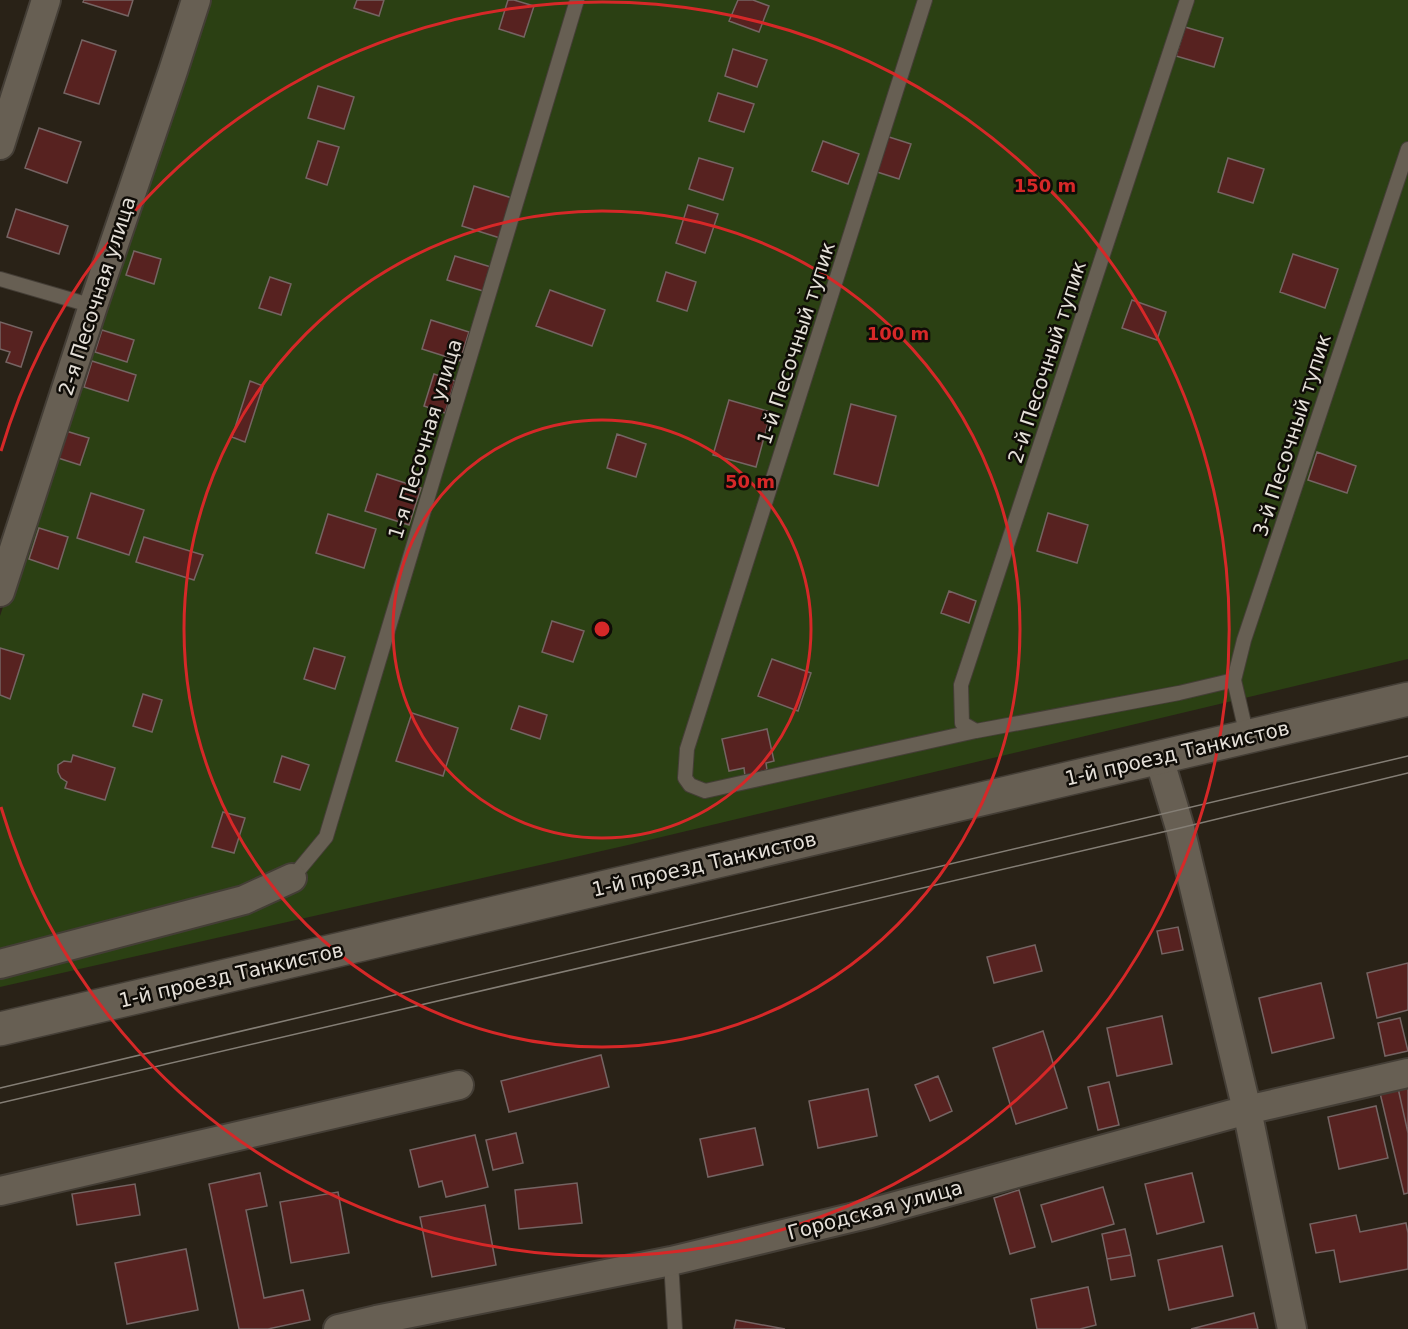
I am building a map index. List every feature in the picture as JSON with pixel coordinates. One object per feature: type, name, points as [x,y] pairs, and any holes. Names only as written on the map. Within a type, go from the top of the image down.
[{"type":"main road","name":"1-й проезд Танкистов","points":[[0,1029],[1408,699]]},
{"type":"street","points":[[0,145],[46,0]]},
{"type":"street","name":"2-я Песочная улица","points":[[0,592],[196,0]]},
{"type":"street","points":[[1159,758],[1180,828],[1247,1110],[1292,1329]]},
{"type":"street","points":[[0,964],[244,900],[292,878]]},
{"type":"street","name":"Городская улица","points":[[338,1329],[671,1261],[879,1211],[1247,1110],[1408,1073]]},
{"type":"street","points":[[0,1191],[459,1085]]},
{"type":"lane","name":"1-я Песочная улица","points":[[292,878],[326,837],[577,0]]},
{"type":"lane","name":"1-й Песочный тупик","points":[[925,0],[687,750],[685,778],[690,785],[705,791],[976,731]]},
{"type":"lane","name":"2-й Песочный тупик","points":[[976,731],[962,723],[961,685],[1187,0]]},
{"type":"lane","name":"3-й Песочный тупик","points":[[1247,736],[1234,680],[1244,640],[1408,149]]},
{"type":"lane","points":[[0,279],[93,306]]},
{"type":"lane","points":[[976,731],[1168,695],[1234,680]]},
{"type":"lane","points":[[671,1261],[675,1329]]},
{"type":"green space","points":[[204,0],[1408,0],[1408,659],[628,845],[0,987],[0,616]]},
{"type":"building","points":[[84,0],[133,0],[128,16],[83,2]]},
{"type":"building","points":[[357,0],[384,0],[379,16],[354,8]]},
{"type":"building","points":[[508,0],[534,6],[524,37],[499,29]]},
{"type":"building","points":[[738,0],[753,0],[769,6],[759,32],[729,21]]},
{"type":"building","points":[[1185,27],[1223,38],[1214,67],[1176,56]]},
{"type":"building","points":[[82,40],[116,51],[99,104],[64,93]]},
{"type":"building","points":[[733,49],[767,60],[757,87],[725,76]]},
{"type":"building","points":[[318,86],[354,97],[344,129],[308,118]]},
{"type":"building","points":[[718,93],[754,104],[744,132],[709,121]]},
{"type":"building","points":[[39,128],[81,142],[67,183],[25,168]]},
{"type":"building","points":[[886,136],[911,144],[899,179],[874,171]]},
{"type":"building","points":[[318,141],[339,147],[327,185],[306,178]]},
{"type":"building","points":[[823,141],[859,154],[848,184],[812,171]]},
{"type":"building","points":[[699,158],[733,168],[723,200],[689,189]]},
{"type":"building","points":[[1228,158],[1264,169],[1253,203],[1218,192]]},
{"type":"building","points":[[474,186],[512,198],[500,238],[462,226]]},
{"type":"building","points":[[688,205],[718,214],[705,253],[676,243]]},
{"type":"building","points":[[16,209],[68,226],[59,254],[7,237]]},
{"type":"building","points":[[134,251],[161,259],[154,284],[126,275]]},
{"type":"building","points":[[1293,254],[1338,269],[1325,308],[1280,292]]},
{"type":"building","points":[[455,256],[491,267],[483,291],[447,280]]},
{"type":"building","points":[[666,272],[696,282],[687,311],[657,301]]},
{"type":"building","points":[[270,277],[291,284],[281,315],[259,308]]},
{"type":"building","points":[[550,290],[605,310],[592,346],[536,326]]},
{"type":"building","points":[[1132,300],[1166,312],[1157,340],[1122,328]]},
{"type":"building","points":[[431,320],[469,332],[460,361],[422,349]]},
{"type":"building","points":[[0,322],[32,332],[21,367],[6,362],[10,352],[0,349]]},
{"type":"building","points":[[102,330],[134,340],[127,362],[95,352]]},
{"type":"building","points":[[92,361],[136,375],[128,401],[84,387]]},
{"type":"building","points":[[434,374],[455,381],[445,413],[424,406]]},
{"type":"building","points":[[250,381],[263,386],[245,442],[232,437]]},
{"type":"building","points":[[729,400],[771,412],[756,467],[713,455]]},
{"type":"building","points":[[851,404],[896,416],[878,486],[834,474]]},
{"type":"building","points":[[66,431],[89,438],[80,465],[58,458]]},
{"type":"building","points":[[617,434],[646,444],[636,477],[607,468]]},
{"type":"building","points":[[1317,452],[1356,466],[1347,493],[1308,480]]},
{"type":"building","points":[[377,474],[421,488],[409,525],[365,511]]},
{"type":"building","points":[[91,493],[144,510],[129,555],[77,538]]},
{"type":"building","points":[[1048,513],[1088,525],[1077,563],[1037,551]]},
{"type":"building","points":[[328,514],[376,529],[364,568],[316,553]]},
{"type":"building","points":[[39,528],[68,537],[58,569],[29,559]]},
{"type":"building","points":[[144,537],[203,555],[194,580],[136,562]]},
{"type":"building","points":[[949,591],[976,601],[969,623],[941,613]]},
{"type":"building","points":[[552,621],[584,631],[573,662],[542,652]]},
{"type":"building","points":[[0,648],[24,655],[10,699],[0,695]]},
{"type":"building","points":[[314,648],[345,657],[335,689],[304,679]]},
{"type":"building","points":[[772,659],[811,673],[798,711],[758,696]]},
{"type":"building","points":[[143,694],[162,700],[152,732],[133,726]]},
{"type":"building","points":[[519,706],[547,715],[540,739],[511,729]]},
{"type":"building","points":[[412,713],[458,728],[443,776],[396,761]]},
{"type":"building","points":[[767,729],[774,761],[766,763],[767,770],[745,776],[744,768],[729,771],[722,739]]},
{"type":"building","points":[[73,755],[115,768],[105,800],[65,788],[67,782],[61,778],[58,765],[64,761],[71,762]]},
{"type":"building","points":[[282,756],[309,765],[300,790],[274,782]]},
{"type":"building","points":[[223,812],[245,818],[234,853],[212,847]]},
{"type":"building","points":[[1178,927],[1183,950],[1162,954],[1157,931]]},
{"type":"building","points":[[1035,945],[1042,971],[994,983],[987,957]]},
{"type":"building","points":[[1408,963],[1408,1010],[1377,1018],[1367,973]]},
{"type":"building","points":[[1321,983],[1334,1038],[1272,1053],[1259,998]]},
{"type":"building","points":[[1162,1016],[1172,1064],[1117,1076],[1107,1028]]},
{"type":"building","points":[[1400,1018],[1408,1051],[1385,1056],[1378,1023]]},
{"type":"building","points":[[1043,1031],[1067,1108],[1016,1124],[993,1048]]},
{"type":"building","points":[[601,1055],[609,1087],[509,1112],[501,1081]]},
{"type":"building","points":[[938,1076],[952,1111],[930,1121],[915,1085]]},
{"type":"building","points":[[1109,1082],[1119,1125],[1098,1130],[1088,1087]]},
{"type":"building","points":[[1408,1086],[1408,1133],[1398,1088]]},
{"type":"building","points":[[1398,1088],[1408,1133],[1408,1193],[1404,1194],[1380,1093]]},
{"type":"building","points":[[868,1089],[877,1136],[818,1148],[809,1101]]},
{"type":"building","points":[[1376,1106],[1388,1158],[1339,1169],[1328,1117]]},
{"type":"building","points":[[755,1128],[763,1165],[708,1177],[700,1139]]},
{"type":"building","points":[[516,1133],[523,1163],[493,1170],[486,1140]]},
{"type":"building","points":[[475,1135],[488,1187],[446,1197],[442,1181],[419,1187],[410,1150]]},
{"type":"building","points":[[260,1173],[267,1206],[246,1210],[264,1298],[303,1290],[310,1320],[268,1329],[239,1329],[209,1184]]},
{"type":"building","points":[[1192,1173],[1204,1222],[1157,1234],[1145,1184]]},
{"type":"building","points":[[577,1183],[582,1223],[519,1229],[515,1190]]},
{"type":"building","points":[[135,1184],[140,1215],[77,1225],[72,1194]]},
{"type":"building","points":[[1103,1187],[1114,1224],[1052,1242],[1041,1205]]},
{"type":"building","points":[[1019,1190],[1035,1247],[1010,1254],[994,1198]]},
{"type":"building","points":[[338,1192],[349,1253],[291,1263],[280,1202]]},
{"type":"building","points":[[485,1205],[496,1265],[432,1277],[420,1217]]},
{"type":"building","points":[[1356,1215],[1360,1232],[1406,1223],[1408,1269],[1340,1282],[1334,1250],[1316,1253],[1310,1224]]},
{"type":"building","points":[[1125,1229],[1131,1255],[1107,1259],[1102,1234]]},
{"type":"building","points":[[1222,1246],[1233,1296],[1169,1310],[1158,1260]]},
{"type":"building","points":[[186,1249],[198,1310],[127,1324],[115,1263]]},
{"type":"building","points":[[1131,1255],[1135,1276],[1111,1280],[1107,1259]]},
{"type":"building","points":[[1088,1287],[1096,1325],[1080,1329],[1037,1329],[1031,1299]]},
{"type":"building","points":[[1254,1313],[1258,1329],[1191,1329]]},
{"type":"building","points":[[736,1320],[785,1329],[734,1329]]},
{"type":"tram line","points":[[0,1088],[1408,756]]},
{"type":"tram line","points":[[0,1103],[1408,773]]}]
